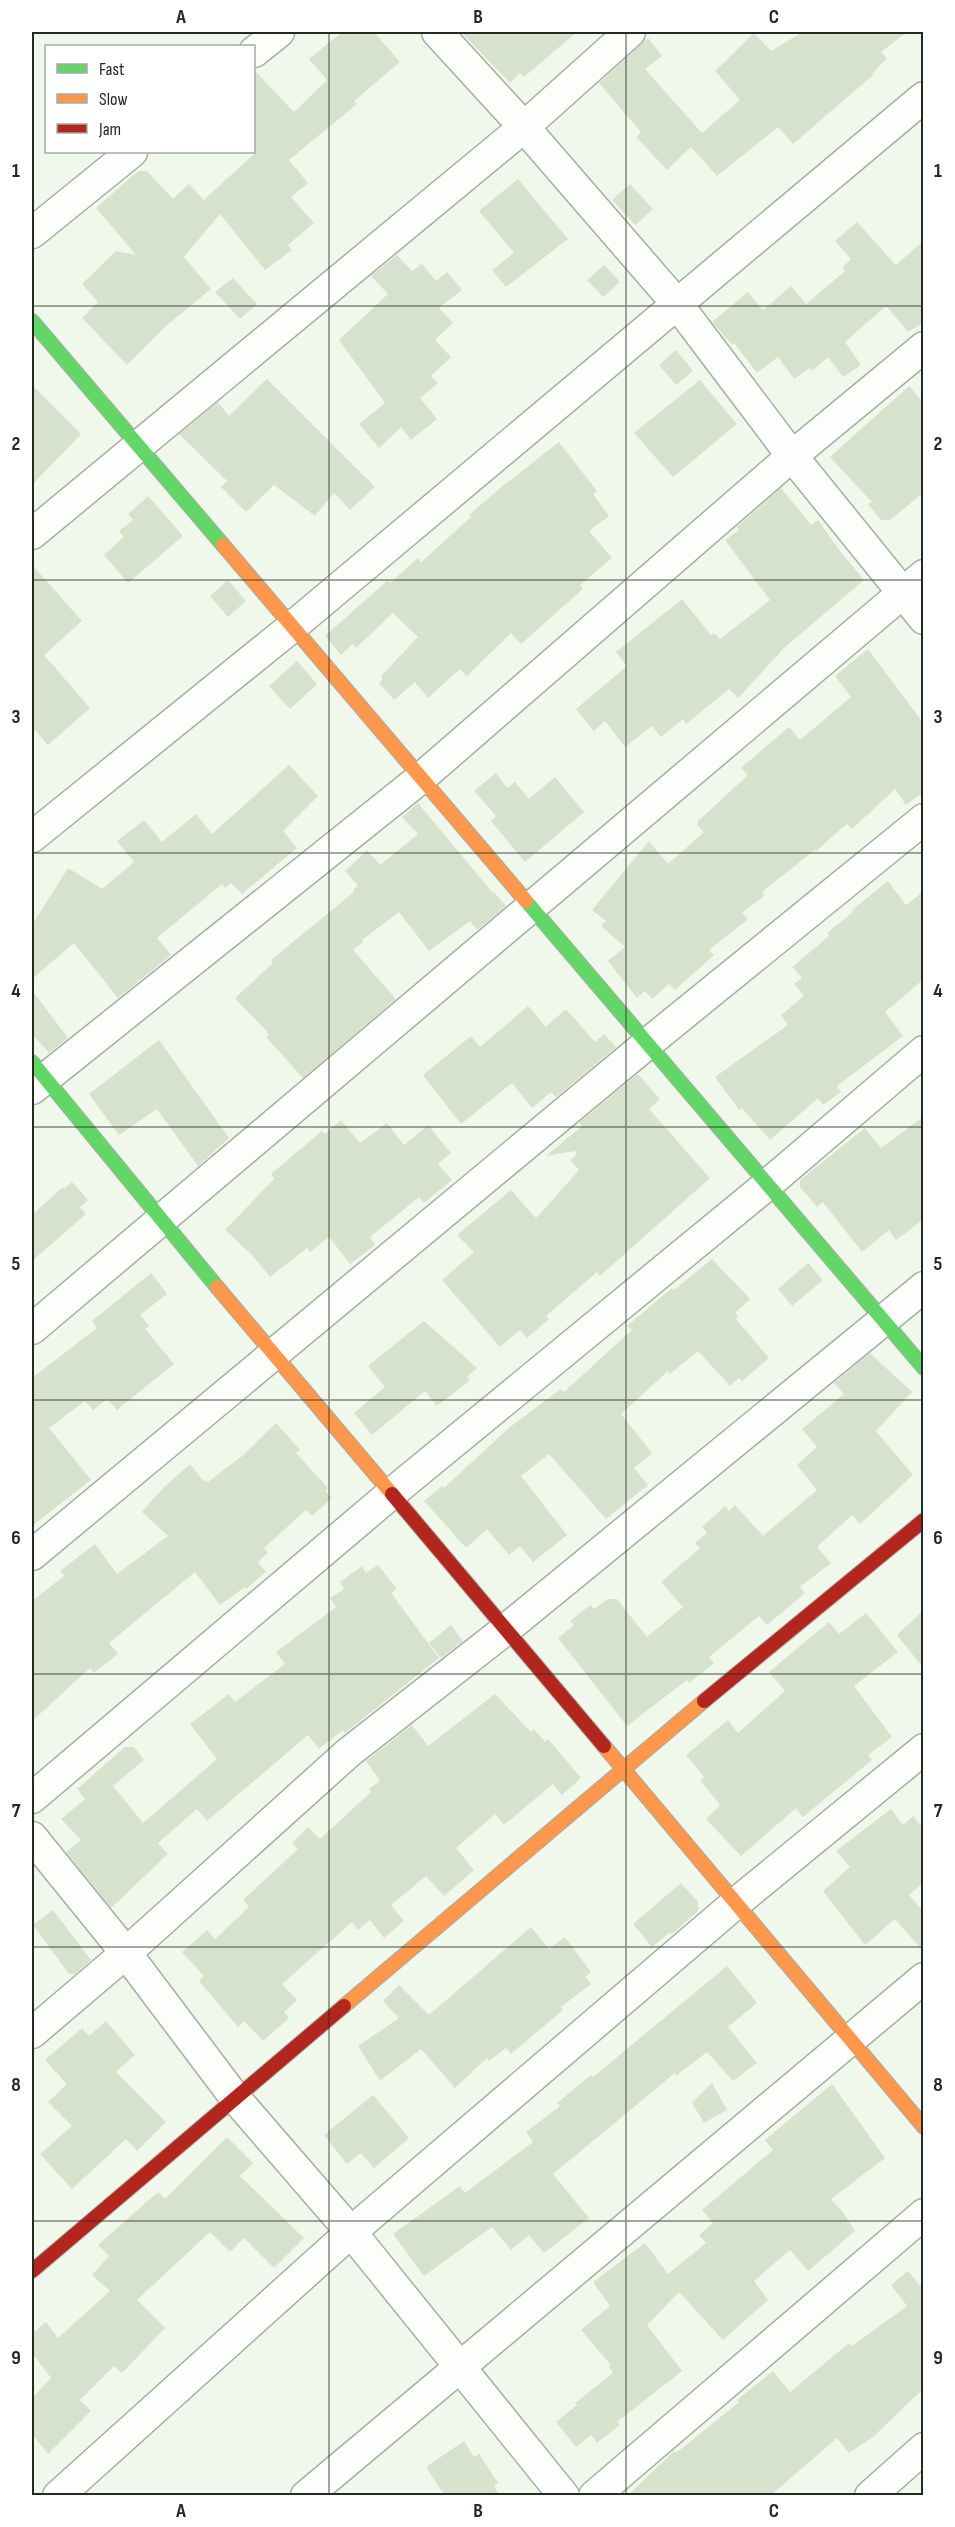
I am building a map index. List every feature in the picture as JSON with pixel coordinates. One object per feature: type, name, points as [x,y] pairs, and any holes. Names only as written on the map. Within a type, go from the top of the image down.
[{"type":"street","points":[[255,51],[279,32]]},
{"type":"street","points":[[437,32],[524,127],[678,306],[792,456],[912,584],[924,619]]},
{"type":"street","points":[[32,534],[524,127],[630,32]]},
{"type":"street","points":[[32,837],[292,627],[678,306],[924,97]]},
{"type":"street","points":[[32,233],[131,153]]},
{"type":"street","points":[[32,321],[924,1368]]},
{"type":"street","points":[[924,346],[792,456],[421,778],[36,1076],[276,1354],[505,1630],[924,2127]]},
{"type":"street","points":[[32,1329],[912,584]]},
{"type":"street","points":[[32,1555],[647,1044],[924,819]]},
{"type":"street","points":[[32,1798],[392,1493],[767,1185],[924,1051]]},
{"type":"street","points":[[32,2033],[126,1953],[348,1753],[505,1630],[924,1287]]},
{"type":"street","points":[[32,2271],[622,1768],[924,1520]]},
{"type":"street","points":[[58,2496],[351,2232],[736,1903],[924,1749]]},
{"type":"street","points":[[32,1837],[126,1953],[236,2099],[351,2232],[564,2496]]},
{"type":"street","points":[[306,2496],[924,1978]]},
{"type":"street","points":[[594,2496],[924,2214]]},
{"type":"street","points":[[870,2496],[924,2448]]},
{"type":"building","points":[[342,32],[374,32],[400,62],[354,101],[357,104],[289,160],[308,183],[291,197],[314,223],[288,245],[292,250],[265,270],[220,214],[184,257],[211,289],[166,326],[127,365],[82,318],[98,302],[82,284],[116,251],[136,255],[96,208],[138,171],[147,171],[173,199],[189,184],[204,200],[255,153],[255,71],[294,112],[327,80],[309,59]]},
{"type":"building","points":[[461,32],[577,32],[524,77],[520,73],[510,83]]},
{"type":"building","points":[[803,32],[907,32],[881,52],[887,58],[873,75],[793,144],[778,127],[717,176],[691,147],[667,170],[636,137],[641,132],[599,83],[648,38],[662,56],[645,69],[702,133],[740,100],[715,71],[754,33],[771,51]]},
{"type":"building","points":[[518,179],[568,239],[506,287],[492,270],[514,253],[479,211]]},
{"type":"building","points":[[630,184],[653,209],[635,225],[612,200]]},
{"type":"building","points":[[857,222],[896,265],[924,240],[924,322],[908,332],[886,306],[845,342],[861,365],[843,377],[828,357],[812,371],[810,368],[794,379],[778,357],[757,373],[734,343],[732,345],[712,322],[748,292],[763,310],[791,286],[806,304],[845,271],[842,268],[851,259],[835,241]]},
{"type":"building","points":[[397,255],[412,271],[422,264],[436,281],[447,272],[462,290],[439,308],[453,323],[435,340],[451,357],[431,376],[438,383],[420,398],[437,419],[411,440],[401,427],[379,448],[359,424],[385,403],[339,340],[388,294],[371,276]]},
{"type":"building","points":[[604,265],[620,282],[603,297],[587,280]]},
{"type":"building","points":[[233,278],[257,304],[240,319],[215,292]]},
{"type":"building","points":[[676,350],[693,371],[676,385],[659,365]]},
{"type":"building","points":[[267,379],[375,487],[350,510],[334,493],[315,516],[274,485],[246,512],[221,487],[227,481],[179,434],[218,402],[229,416]]},
{"type":"building","points":[[700,380],[737,424],[673,477],[634,433]]},
{"type":"building","points":[[32,385],[81,434],[32,485]]},
{"type":"building","points":[[909,386],[924,403],[924,492],[890,520],[881,520],[868,504],[872,502],[830,457]]},
{"type":"building","points":[[559,442],[597,491],[593,494],[609,516],[589,531],[612,558],[580,585],[583,589],[521,644],[511,633],[467,676],[460,669],[428,698],[415,682],[394,700],[379,683],[383,679],[381,676],[418,637],[393,613],[356,648],[353,644],[341,655],[325,636],[388,580],[390,583],[418,558],[421,562],[471,517],[469,515]]},
{"type":"building","points":[[781,488],[811,525],[818,520],[864,580],[784,648],[738,698],[729,689],[686,724],[683,719],[661,737],[652,726],[625,747],[605,721],[594,731],[576,709],[627,666],[616,652],[682,599],[711,635],[714,633],[720,639],[770,600],[725,540],[739,530],[737,527]]},
{"type":"building","points":[[148,496],[183,536],[128,583],[104,555],[124,537],[119,531],[133,520],[128,514]]},
{"type":"building","points":[[32,565],[82,621],[44,655],[90,708],[48,745],[32,727]]},
{"type":"building","points":[[228,580],[246,601],[228,617],[210,596]]},
{"type":"building","points":[[868,649],[924,724],[924,792],[906,805],[895,789],[852,829],[847,824],[762,892],[765,895],[742,913],[748,919],[709,950],[714,955],[675,990],[669,984],[652,999],[645,991],[637,998],[608,961],[625,947],[601,926],[606,921],[592,910],[649,841],[668,864],[704,832],[697,825],[698,821],[748,775],[741,768],[789,727],[800,740],[851,697],[835,676]]},
{"type":"building","points":[[297,661],[317,684],[290,709],[269,686]]},
{"type":"building","points":[[289,765],[318,796],[283,831],[297,848],[242,894],[231,883],[225,888],[222,884],[157,938],[171,955],[118,998],[74,943],[32,979],[32,925],[68,868],[102,889],[134,862],[117,841],[144,820],[162,842],[196,814],[212,834]]},
{"type":"building","points":[[496,773],[507,788],[515,782],[529,799],[555,777],[584,812],[525,862],[491,821],[496,816],[474,791]]},
{"type":"building","points":[[418,803],[506,906],[477,930],[470,921],[429,951],[399,912],[362,940],[363,942],[353,950],[396,999],[303,1078],[266,1037],[269,1034],[235,998],[273,963],[271,960],[354,892],[353,890],[358,886],[345,871],[367,850],[380,865],[418,834],[402,817]]},
{"type":"building","points":[[888,881],[906,905],[924,891],[924,979],[885,1012],[903,1036],[837,1086],[841,1092],[823,1105],[818,1098],[770,1140],[742,1108],[739,1110],[715,1077],[788,1025],[781,1015],[804,996],[794,984],[802,978],[792,967],[829,936],[827,933],[853,912],[852,910]]},
{"type":"building","points":[[32,990],[68,1038],[49,1053],[32,1034]]},
{"type":"building","points":[[528,1006],[546,1027],[566,1009],[595,1042],[604,1034],[616,1047],[556,1097],[551,1092],[532,1108],[512,1083],[461,1124],[423,1075],[471,1036],[480,1047]]},
{"type":"building","points":[[159,1040],[229,1138],[198,1166],[157,1109],[119,1135],[89,1094]]},
{"type":"building","points":[[638,1074],[660,1099],[649,1109],[710,1178],[600,1276],[597,1272],[546,1316],[549,1319],[527,1338],[520,1330],[500,1347],[442,1280],[474,1252],[457,1235],[511,1190],[536,1218],[579,1170],[570,1160],[577,1154],[575,1151],[546,1156],[582,1126],[579,1123]]},
{"type":"building","points":[[924,1116],[924,1219],[896,1240],[889,1230],[862,1252],[823,1202],[817,1207],[800,1187],[800,1180],[865,1128],[881,1148]]},
{"type":"building","points":[[341,1120],[360,1143],[387,1123],[404,1145],[428,1125],[451,1153],[438,1164],[452,1180],[424,1203],[419,1197],[370,1237],[375,1245],[350,1264],[329,1237],[310,1252],[307,1248],[270,1277],[253,1256],[225,1230],[274,1179],[271,1174],[322,1131],[325,1134]]},
{"type":"building","points":[[72,1182],[88,1200],[80,1207],[86,1214],[32,1261],[32,1215],[63,1187],[64,1189]]},
{"type":"building","points":[[712,1259],[750,1299],[735,1313],[738,1317],[736,1319],[769,1358],[742,1381],[739,1378],[730,1386],[698,1351],[670,1374],[668,1371],[621,1414],[652,1453],[634,1468],[648,1485],[606,1519],[549,1454],[521,1476],[567,1535],[533,1562],[520,1546],[509,1555],[487,1529],[466,1548],[424,1501],[442,1486],[444,1488],[510,1427],[561,1389],[564,1392],[632,1330],[627,1326],[672,1288],[674,1290]]},
{"type":"building","points":[[808,1263],[823,1280],[792,1306],[778,1289]]},
{"type":"building","points":[[151,1273],[167,1294],[140,1315],[149,1326],[145,1329],[174,1364],[117,1410],[107,1399],[93,1410],[85,1401],[49,1428],[91,1480],[32,1526],[32,1378],[97,1328],[92,1321]]},
{"type":"building","points":[[424,1321],[477,1368],[467,1377],[470,1380],[437,1406],[425,1391],[372,1435],[354,1413],[385,1387],[368,1366]]},
{"type":"building","points":[[870,1353],[912,1392],[876,1431],[913,1475],[860,1524],[852,1515],[817,1547],[831,1563],[800,1587],[805,1593],[767,1625],[759,1616],[709,1657],[714,1663],[689,1683],[687,1680],[627,1726],[558,1638],[574,1625],[570,1621],[590,1605],[594,1609],[608,1599],[617,1599],[647,1637],[683,1607],[661,1582],[700,1548],[695,1543],[707,1533],[702,1527],[725,1506],[729,1511],[735,1505],[763,1536],[817,1490],[797,1465],[817,1447],[802,1429],[844,1394],[834,1383]]},
{"type":"building","points":[[276,1423],[300,1450],[296,1453],[328,1488],[325,1491],[332,1498],[312,1516],[306,1510],[264,1548],[268,1553],[258,1562],[266,1572],[246,1589],[245,1587],[220,1605],[195,1572],[109,1643],[118,1654],[94,1673],[90,1668],[32,1721],[32,1601],[64,1576],[60,1571],[95,1544],[117,1574],[168,1536],[142,1512],[163,1488],[190,1464],[204,1482],[206,1480],[208,1482],[242,1456]]},
{"type":"building","points":[[378,1565],[397,1589],[391,1593],[439,1658],[345,1733],[343,1730],[319,1749],[308,1735],[207,1821],[197,1809],[158,1843],[168,1854],[111,1908],[66,1852],[81,1840],[61,1819],[85,1799],[77,1789],[125,1747],[134,1747],[144,1760],[113,1786],[143,1823],[217,1759],[190,1724],[229,1694],[235,1702],[285,1664],[276,1652],[336,1607],[330,1598],[344,1589],[340,1582],[362,1566],[366,1573]]},
{"type":"building","points":[[924,1610],[924,1669],[897,1635]]},
{"type":"building","points":[[866,1613],[898,1652],[854,1686],[892,1737],[868,1755],[872,1760],[803,1817],[796,1808],[741,1856],[706,1819],[720,1805],[700,1780],[704,1777],[686,1755],[728,1720],[738,1733],[785,1691],[769,1672],[829,1622],[839,1634]]},
{"type":"building","points":[[451,1625],[463,1641],[441,1658],[429,1643]]},
{"type":"building","points":[[495,1694],[531,1732],[534,1729],[545,1742],[548,1739],[581,1778],[562,1795],[553,1784],[504,1825],[495,1814],[456,1848],[474,1870],[444,1896],[426,1876],[391,1905],[404,1921],[384,1938],[370,1920],[358,1930],[352,1922],[282,1984],[297,2000],[284,2012],[289,2018],[263,2041],[244,2021],[238,2027],[199,1981],[204,1976],[182,1952],[207,1930],[215,1939],[249,1907],[243,1900],[298,1849],[292,1843],[308,1827],[320,1839],[371,1792],[369,1789],[380,1781],[366,1761],[412,1725],[428,1746]]},
{"type":"building","points":[[891,1809],[903,1825],[913,1816],[924,1829],[924,1882],[909,1895],[924,1912],[924,1952],[895,1919],[865,1945],[823,1891],[850,1867],[836,1851]]},
{"type":"building","points":[[681,1883],[698,1902],[698,1911],[672,1934],[670,1932],[652,1947],[633,1924]]},
{"type":"building","points":[[53,1910],[91,1960],[75,1974],[69,1974],[33,1925]]},
{"type":"building","points":[[531,1927],[549,1949],[565,1937],[591,1972],[585,1977],[591,1984],[561,2007],[563,2010],[511,2054],[506,2048],[489,2061],[487,2058],[455,2088],[421,2049],[380,2081],[358,2046],[399,2018],[383,2001],[399,1985],[429,2015]]},
{"type":"building","points":[[727,1966],[757,2003],[728,2027],[757,2063],[733,2081],[707,2052],[676,2076],[675,2073],[553,2174],[589,2218],[544,2253],[529,2235],[511,2250],[492,2227],[424,2276],[393,2234],[460,2186],[465,2193],[533,2142],[526,2132],[560,2106],[557,2103],[591,2075],[593,2077]]},
{"type":"building","points":[[106,2021],[135,2055],[116,2072],[166,2122],[137,2151],[126,2139],[72,2189],[40,2154],[72,2126],[48,2102],[67,2084],[45,2060],[82,2028],[89,2036]]},
{"type":"building","points":[[712,2083],[727,2110],[704,2123],[692,2103]]},
{"type":"building","points":[[832,2084],[885,2158],[831,2199],[855,2231],[808,2271],[790,2250],[754,2281],[768,2300],[723,2340],[679,2292],[647,2325],[682,2371],[617,2422],[620,2425],[597,2443],[591,2435],[576,2447],[556,2422],[577,2405],[575,2403],[613,2373],[609,2367],[611,2365],[581,2330],[610,2306],[593,2282],[645,2243],[668,2274],[706,2243],[699,2235],[713,2223],[702,2210],[773,2150],[765,2140]]},
{"type":"building","points":[[373,2095],[409,2138],[374,2168],[361,2153],[347,2164],[324,2135]]},
{"type":"building","points":[[227,2137],[253,2163],[240,2176],[304,2238],[274,2268],[244,2238],[230,2252],[210,2232],[137,2300],[165,2328],[122,2373],[114,2366],[80,2400],[91,2411],[48,2454],[32,2434],[32,2398],[51,2378],[32,2353],[32,2334],[46,2322],[58,2338],[110,2291],[92,2275],[109,2256],[98,2245],[158,2192],[165,2199]]},
{"type":"building","points":[[908,2271],[924,2290],[924,2388],[873,2437],[849,2453],[837,2438],[770,2496],[627,2496],[674,2451],[676,2453],[773,2371],[790,2392],[849,2343],[852,2346],[907,2306],[891,2285]]},
{"type":"building","points":[[464,2441],[474,2457],[479,2454],[498,2483],[494,2486],[500,2496],[445,2496],[426,2467]]},
{"type":"traffic: fast","points":[[32,321],[223,545]]},
{"type":"traffic: fast","points":[[526,901],[924,1368]]},
{"type":"traffic: fast","points":[[32,1062],[217,1287]]},
{"type":"traffic: slow","points":[[223,545],[526,901]]},
{"type":"traffic: slow","points":[[217,1287],[392,1494]]},
{"type":"traffic: slow","points":[[344,2006],[704,1701]]},
{"type":"traffic: slow","points":[[604,1746],[924,2127]]},
{"type":"traffic: jam","points":[[392,1494],[604,1746]]},
{"type":"traffic: jam","points":[[704,1701],[924,1520]]},
{"type":"traffic: jam","points":[[32,2271],[344,2006]]}]
